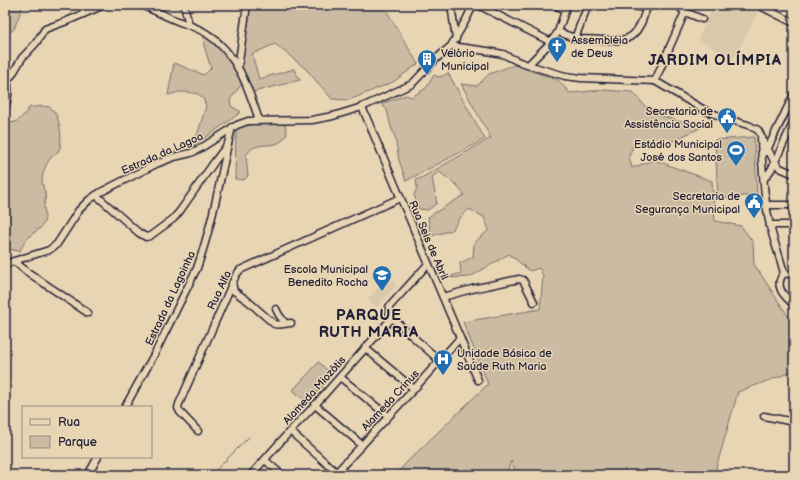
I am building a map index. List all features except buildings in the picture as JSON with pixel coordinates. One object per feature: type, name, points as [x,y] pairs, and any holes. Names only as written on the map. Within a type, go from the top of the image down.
[{"type":"street","points":[[5,108],[9,94],[6,78],[12,75],[22,58],[36,44],[46,29],[104,5]]},
{"type":"street","points":[[141,5],[201,30],[226,50],[248,87],[259,120]]},
{"type":"street","points":[[184,5],[189,25]]},
{"type":"street","points":[[238,68],[247,5]]},
{"type":"street","points":[[451,5],[456,39]]},
{"type":"street","name":"Estrada da Lagoa","points":[[5,265],[53,248],[79,210],[89,200],[101,192],[156,164],[201,148],[232,127],[248,121],[312,120],[340,114],[362,107],[412,84],[451,46],[473,5]]},
{"type":"street","points":[[478,5],[551,42]]},
{"type":"street","points":[[528,65],[551,42],[558,32],[566,8],[555,5]]},
{"type":"street","points":[[575,38],[588,5]]},
{"type":"street","points":[[558,32],[575,38],[627,39],[637,31],[648,6],[623,5]]},
{"type":"street","points":[[677,5],[685,12],[702,19]]},
{"type":"street","points":[[758,5],[794,23]]},
{"type":"street","points":[[655,81],[685,12]]},
{"type":"street","points":[[451,46],[504,54],[528,65],[565,76],[655,81],[706,111],[748,125],[758,130],[774,161],[780,168],[794,174]]},
{"type":"street","points":[[762,159],[768,150],[794,94]]},
{"type":"street","name":"Rua Seis de Abril","points":[[362,107],[478,380]]},
{"type":"street","points":[[764,179],[771,170],[794,121]]},
{"type":"street","name":"Estrada da Lagoinha","points":[[126,406],[155,353],[201,256],[216,200],[232,127]]},
{"type":"street","points":[[761,136],[766,205],[770,225],[784,273],[781,277],[780,286],[784,296],[794,305]]},
{"type":"street","points":[[96,196],[142,236],[150,236],[180,211],[228,144]]},
{"type":"street","name":"Rua Alfa","points":[[198,431],[180,412],[178,408],[179,404],[232,283],[240,270],[400,198]]},
{"type":"street","points":[[766,205],[794,205]]},
{"type":"street","points":[[770,225],[794,225]]},
{"type":"street","points":[[14,261],[88,313]]},
{"type":"street","points":[[428,264],[389,307],[388,313],[440,360]]},
{"type":"street","points":[[784,273],[794,275]]},
{"type":"street","points":[[444,297],[472,288],[519,279],[522,280],[534,302]]},
{"type":"street","points":[[232,283],[234,292],[274,324],[282,325],[288,323],[279,315],[276,309]]},
{"type":"street","name":"Alameda Miozótis","points":[[251,475],[392,318]]},
{"type":"street","name":"Alameda Crinus","points":[[335,474],[414,390],[460,338]]},
{"type":"street","points":[[365,348],[414,390]]},
{"type":"street","points":[[340,377],[388,416]]},
{"type":"street","points":[[315,405],[362,445]]},
{"type":"street","points":[[764,416],[794,422]]},
{"type":"street","points":[[290,431],[335,474]]},
{"type":"street","points":[[88,475],[97,458]]},
{"type":"street","points":[[265,460],[282,475]]},
{"type":"shaded area","points":[[714,5],[749,5],[759,10],[733,60],[698,39]]},
{"type":"shaded area","name":"Escola Municipal Benedito Rocha","points":[[388,277],[397,285],[377,307],[368,299]]},
{"type":"green space","points":[[5,5],[23,5],[14,29],[5,35]]},
{"type":"green space","points":[[250,5],[383,5],[418,64],[393,82],[349,100],[332,99],[306,69],[275,44],[252,54],[259,79],[294,69],[300,80],[253,92],[241,64]]},
{"type":"green space","points":[[203,35],[206,36],[229,58],[243,82],[230,100],[231,106],[241,112],[194,146],[206,106],[203,98],[198,94],[187,92],[179,92],[168,95],[174,63],[204,75],[211,68],[204,46]]},
{"type":"green space","points":[[514,65],[558,80],[570,93],[602,90],[633,92],[650,112],[700,128],[664,145],[634,144],[629,156],[632,168],[654,160],[712,181],[715,221],[741,226],[753,242],[754,264],[794,325],[794,371],[738,392],[714,475],[517,475],[511,461],[506,475],[395,475],[488,384],[463,322],[540,309],[543,275],[539,268],[530,271],[509,254],[470,277],[445,278],[461,273],[460,263],[473,257],[474,243],[489,230],[484,217],[469,209],[460,218],[452,230],[431,236],[428,217],[464,195],[457,185],[439,172],[432,177],[437,203],[428,210],[419,209],[414,195],[417,188],[416,180],[491,138],[461,84],[477,86],[489,74]]},
{"type":"green space","points":[[448,73],[485,139],[406,181],[399,160],[395,137],[387,110],[381,104],[406,95],[412,97],[426,88],[434,75],[441,77]]},
{"type":"green space","points":[[30,107],[49,107],[56,114],[61,135],[60,148],[48,162],[42,177],[45,196],[44,224],[26,240],[20,251],[5,249],[5,126],[19,119]]},
{"type":"green space","points":[[263,123],[285,124],[287,134],[276,144],[258,146],[251,149],[246,155],[248,176],[244,180],[235,179],[236,131],[242,126]]},
{"type":"green space","name":"Estádio Municipal José dos Santos","points":[[754,137],[757,195],[718,198],[715,140]]},
{"type":"green space","points":[[319,362],[332,375],[307,403],[293,390]]},
{"type":"waterway","points":[[772,148],[794,105]]},
{"type":"waterway","points":[[782,281],[783,286],[794,300]]},
{"type":"waterway","points":[[211,475],[249,437]]},
{"type":"waterway","points":[[775,475],[794,472]]},
{"type":"place","name":"Assembléia de Deus","points":[[557,63]]},
{"type":"place","name":"Velório Municipal","points":[[427,76]]},
{"type":"place","name":"Secretaria de Assistência Social","points":[[727,134]]},
{"type":"place","name":"Estádio Municipal José dos Santos","points":[[736,167]]},
{"type":"place","name":"Secretaria de Segurança Municipal","points":[[754,219]]},
{"type":"place","name":"Escola Municipal Benedito Rocha","points":[[382,292]]},
{"type":"place","name":"Unidade Básica de Saúde Ruth Maria","points":[[443,376]]},
{"type":"district","name":"JARDIM OLÍMPIA","points":[[715,60]]},
{"type":"district","name":"PARQUE RUTH MARIA","points":[[369,324]]}]
